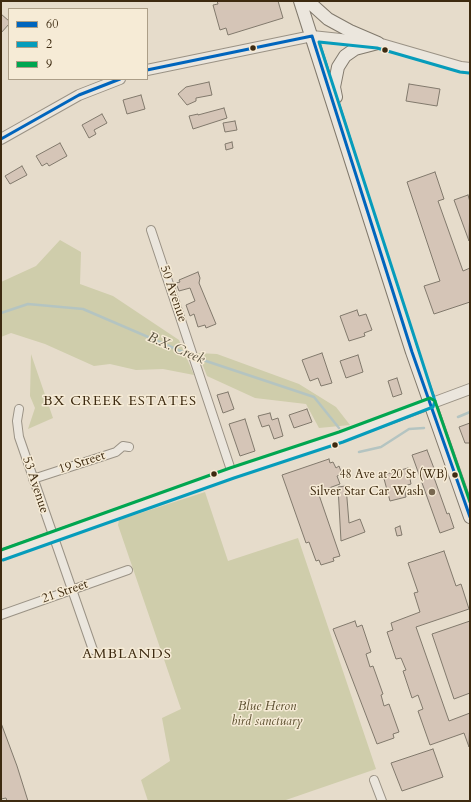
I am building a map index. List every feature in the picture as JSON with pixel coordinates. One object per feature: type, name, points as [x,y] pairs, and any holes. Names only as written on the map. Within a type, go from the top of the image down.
[{"type":"main road","points":[[300,1],[430,403],[470,517]]},
{"type":"main road","points":[[308,1],[328,19],[350,31],[378,43]]},
{"type":"main road","points":[[341,126],[334,86],[338,67],[345,56],[355,49],[378,43]]},
{"type":"street","points":[[148,70],[312,36],[378,43],[461,67],[470,68]]},
{"type":"street","points":[[1,140],[79,95],[117,80]]},
{"type":"street","name":"50 Avenue","points":[[151,230],[232,473]]},
{"type":"street","points":[[1,555],[232,473],[341,437],[470,389]]},
{"type":"street","name":"53 Avenue","points":[[19,409],[17,421],[19,437],[93,650]]},
{"type":"street","name":"19 Street","points":[[33,479],[116,452],[123,446],[129,447]]},
{"type":"street","name":"21 Street","points":[[1,615],[128,570]]},
{"type":"street","points":[[374,780],[382,801]]},
{"type":"green space","points":[[60,240],[81,252],[80,284],[113,296],[179,340],[194,375],[163,369],[136,370],[110,364],[94,366],[45,344],[11,333],[1,337],[1,282],[36,266]]},
{"type":"green space","points":[[198,353],[217,354],[299,384],[336,407],[350,425],[319,428],[306,404],[255,398],[207,376]]},
{"type":"green space","points":[[31,354],[53,418],[28,429],[35,408],[30,396]]},
{"type":"green space","name":"Blue Heron bird sanctuary","points":[[205,492],[228,561],[298,538],[376,769],[283,801],[148,801],[141,780],[170,761],[162,718],[181,709],[118,525],[119,520]]},
{"type":"building","points":[[217,1],[278,1],[283,18],[228,35],[226,28],[220,30],[213,5],[218,4]]},
{"type":"building","points":[[1,14],[8,20],[8,25],[1,33]]},
{"type":"building","points":[[209,82],[212,95],[196,98],[196,101],[187,105],[178,94],[186,87]]},
{"type":"building","points":[[409,84],[440,89],[437,106],[406,101]]},
{"type":"building","points":[[141,95],[145,109],[127,114],[123,100]]},
{"type":"building","points":[[224,108],[227,118],[193,129],[189,116]]},
{"type":"building","points":[[102,114],[107,123],[94,130],[96,134],[89,138],[82,125]]},
{"type":"building","points":[[235,121],[237,130],[225,132],[223,123]]},
{"type":"building","points":[[232,142],[233,148],[226,150],[225,144]]},
{"type":"building","points":[[60,143],[67,156],[49,166],[47,163],[42,166],[36,156]]},
{"type":"building","points":[[22,166],[27,175],[10,184],[5,176]]},
{"type":"building","points":[[435,172],[444,199],[438,201],[463,271],[470,268],[470,302],[434,314],[424,286],[440,281],[407,182]]},
{"type":"building","points":[[468,195],[470,202],[469,241],[454,200]]},
{"type":"building","points":[[198,272],[200,278],[199,283],[216,324],[206,328],[205,325],[198,327],[194,314],[190,316],[186,305],[195,301],[190,288],[179,291],[176,283],[180,282],[179,280]]},
{"type":"building","points":[[357,310],[359,316],[366,314],[372,330],[364,333],[365,336],[349,341],[340,316]]},
{"type":"building","points":[[322,353],[332,383],[321,386],[318,378],[310,381],[302,360]]},
{"type":"building","points":[[358,355],[363,372],[346,378],[340,361]]},
{"type":"building","points":[[397,378],[402,394],[393,397],[388,381]]},
{"type":"building","points":[[228,392],[234,409],[223,413],[217,395]]},
{"type":"building","points":[[307,409],[312,422],[294,428],[289,415]]},
{"type":"building","points":[[270,413],[272,420],[278,418],[283,436],[274,439],[269,425],[262,427],[258,416]]},
{"type":"building","points":[[245,419],[255,451],[240,456],[229,424]]},
{"type":"building","points":[[470,423],[470,443],[465,443],[459,427]]},
{"type":"building","name":"Silver Star Car Wash","points":[[427,450],[435,471],[432,472],[447,514],[449,513],[454,528],[440,533],[412,455]]},
{"type":"building","points":[[329,459],[330,463],[333,462],[336,468],[339,466],[342,474],[337,476],[340,484],[318,492],[340,556],[333,558],[334,561],[321,565],[319,560],[316,561],[309,542],[306,543],[282,475]]},
{"type":"building","points":[[408,468],[411,484],[404,486],[406,497],[390,501],[383,475]]},
{"type":"building","points":[[346,486],[349,523],[360,519],[365,532],[341,541],[338,487]]},
{"type":"building","points":[[400,526],[402,535],[397,536],[395,528]]},
{"type":"building","points":[[444,551],[456,586],[461,584],[469,609],[416,627],[449,721],[470,713],[469,747],[464,733],[430,745],[418,711],[423,709],[418,695],[412,698],[403,671],[406,670],[401,658],[396,659],[387,632],[393,630],[391,623],[420,612],[414,593],[418,592],[408,563]]},
{"type":"building","points":[[355,621],[357,627],[362,625],[371,652],[366,654],[370,667],[373,666],[383,694],[381,695],[384,706],[389,704],[399,732],[393,734],[394,738],[377,744],[333,629]]},
{"type":"building","points":[[470,621],[470,693],[454,699],[432,634]]},
{"type":"building","points":[[1,723],[28,801],[7,801],[6,798],[1,799]]},
{"type":"building","points":[[433,749],[443,777],[402,791],[391,763]]},
{"type":"waterway","name":"B.X. Creek","points":[[1,313],[28,304],[83,309],[190,355]]},
{"type":"waterway","name":"B.X. Creek","points":[[197,358],[314,397],[339,428]]},
{"type":"waterway","name":"B.X. Creek","points":[[458,417],[470,412]]},
{"type":"waterway","name":"B.X. Creek","points":[[359,452],[381,447],[409,429],[424,428]]},
{"type":"transit line","name":"60","points":[[312,36],[412,352],[470,517]]},
{"type":"transit line","name":"60","points":[[148,70],[312,36]]},
{"type":"transit line","name":"2","points":[[3,560],[234,478],[343,442],[433,407],[435,401],[319,42],[377,48],[460,72],[469,73]]},
{"type":"transit line","name":"60","points":[[1,139],[79,95],[117,80]]},
{"type":"transit line","name":"9","points":[[1,550],[230,468],[339,432],[430,398],[435,401],[470,502]]},
{"type":"place","name":"48 Ave at 20 St (WB)","points":[[455,475]]},
{"type":"place","name":"Silver Star Car Wash","points":[[432,492]]},
{"type":"district","name":"BX CREEK ESTATES","points":[[120,402]]},
{"type":"district","name":"AMBLANDS","points":[[127,655]]}]
